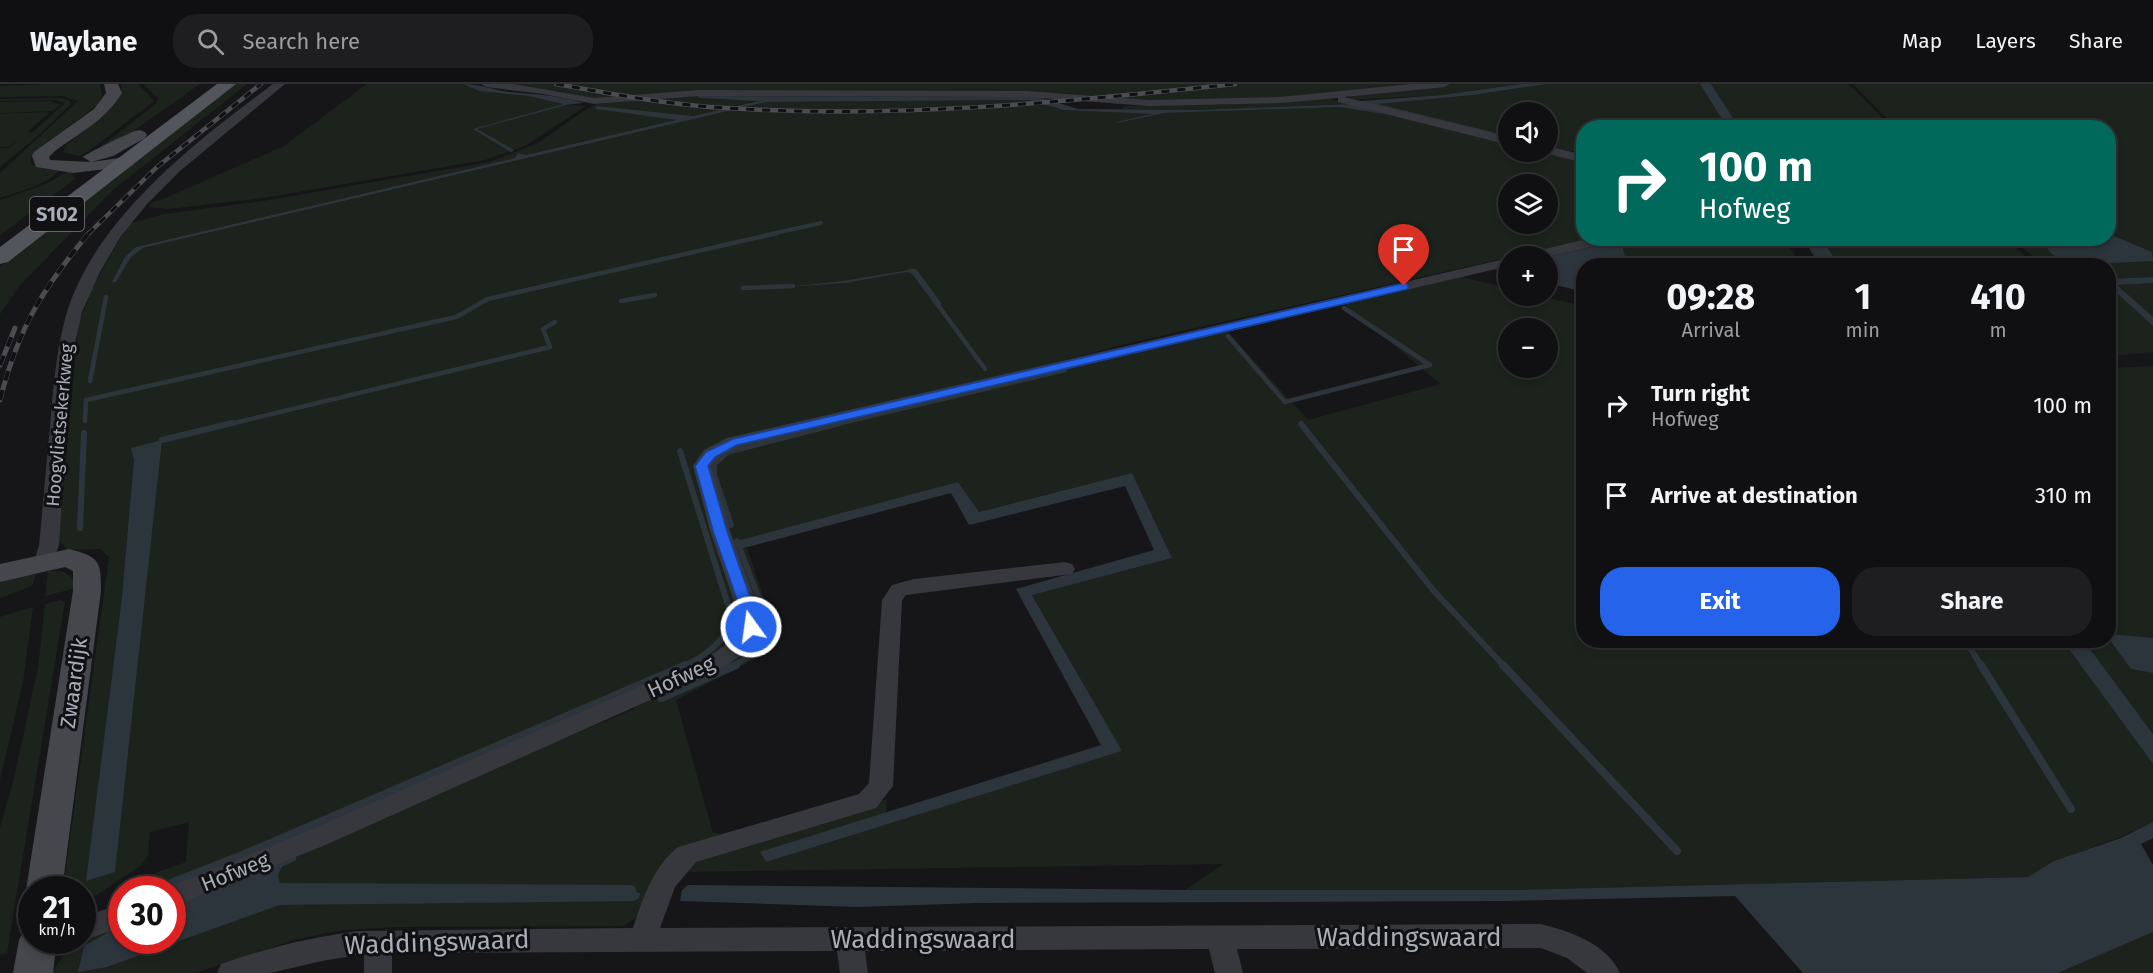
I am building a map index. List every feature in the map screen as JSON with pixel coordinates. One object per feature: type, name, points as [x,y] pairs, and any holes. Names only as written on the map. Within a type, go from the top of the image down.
[{"type":"main road","name":"S102","points":[[0,257],[139,135],[207,84]]},
{"type":"main road","name":"S102","points":[[0,241],[106,164],[228,84]]},
{"type":"street","points":[[106,164],[57,167],[42,163],[40,156],[105,107],[114,93],[111,84]]},
{"type":"street","name":"Hoogvlietsekerkweg","points":[[44,562],[49,545],[64,356],[68,332],[81,296],[107,246],[142,201],[210,139],[280,84]]},
{"type":"street","points":[[486,84],[597,101],[699,93],[1047,94],[1131,103],[1339,98],[1445,84]]},
{"type":"street","points":[[1339,98],[1498,138]]},
{"type":"street","points":[[1558,152],[1576,157]]},
{"type":"street","points":[[1558,250],[1576,246]]},
{"type":"street","name":"Hofweg","points":[[186,890],[314,839],[716,662],[741,645],[751,627],[747,608],[721,534],[702,466],[710,454],[733,442],[1498,265]]},
{"type":"street","name":"Zwaardijk","points":[[0,573],[69,558],[87,567],[87,586],[46,876]]},
{"type":"street","points":[[642,939],[668,873],[675,863],[687,854],[867,801],[881,786],[892,600],[899,590],[915,586],[1065,569]]},
{"type":"street","name":"Waddingswaard","points":[[231,973],[299,951],[323,946],[378,941],[1541,936],[1571,944],[1594,960],[1606,973]]},
{"type":"street","points":[[1220,937],[1229,973]]},
{"type":"street","points":[[849,939],[854,973]]},
{"type":"street","points":[[378,941],[378,973]]},
{"type":"shaded area","points":[[100,84],[102,96],[97,105],[31,157],[31,164],[60,170],[55,175],[41,184],[0,198],[0,173],[78,101],[63,96],[0,97],[0,86]]},
{"type":"shaded area","points":[[121,84],[138,84],[154,101],[89,151],[79,156],[63,152],[67,144],[102,117],[117,101],[121,92]]},
{"type":"shaded area","points":[[143,84],[200,84],[125,137],[90,155],[156,104],[158,98]]},
{"type":"shaded area","points":[[235,84],[247,84],[114,189],[20,285],[0,314],[0,267]]},
{"type":"shaded area","points":[[367,84],[463,84],[490,92],[528,96],[563,104],[513,118],[566,105],[586,106],[525,146],[485,160],[263,198],[169,209],[148,207],[154,201],[161,200],[284,146]]},
{"type":"shaded area","points":[[463,84],[583,103],[566,105],[477,129],[514,150],[511,152],[473,129],[563,104],[528,96],[480,91]]},
{"type":"shaded area","points":[[493,84],[1432,84],[1299,97],[1160,102],[1060,93],[760,93],[599,99]]},
{"type":"shaded area","points":[[1457,84],[1521,84],[1442,95],[1349,100],[1349,96]]},
{"type":"shaded area","points":[[1521,84],[1547,84],[1473,95],[1378,104],[1498,133],[1498,136],[1355,106],[1391,115],[1339,107],[1165,113],[1117,123],[1152,114],[1064,110],[1028,100],[766,102],[143,248],[131,257],[116,282],[112,282],[125,257],[136,247],[515,158],[518,153],[526,155],[676,120],[597,109],[595,108],[597,106],[693,116],[758,101],[697,98],[699,96],[1038,97],[1078,109],[1197,110],[1353,104],[1361,101],[1442,95]]},
{"type":"shaded area","points":[[1547,84],[1700,84],[1723,120],[1576,120],[1576,152],[1558,148],[1558,102],[1498,102],[1498,133],[1377,104],[1473,95]]},
{"type":"shaded area","points":[[1700,84],[1711,84],[1734,120],[1723,120]]},
{"type":"shaded area","points":[[1711,84],[1848,84],[1884,120],[1734,120]]},
{"type":"shaded area","points":[[1853,84],[2153,84],[2153,277],[2116,279],[2116,258],[2034,258],[2021,246],[2116,246],[2116,120],[1889,120]]},
{"type":"shaded area","points":[[697,95],[699,99],[758,100],[693,116],[597,106],[676,120],[518,155],[515,158],[136,247],[119,267],[116,282],[131,257],[143,248],[766,102],[1028,100],[1064,110],[1152,114],[1117,123],[1165,113],[1339,107],[1390,114],[1353,106],[1359,106],[1498,139],[1498,162],[1558,162],[1558,154],[1576,158],[1576,242],[1558,246],[1498,246],[1498,260],[1138,341],[701,454],[742,619],[735,640],[705,663],[186,884],[186,876],[147,876],[186,862],[189,822],[150,832],[148,856],[140,866],[125,876],[108,876],[108,887],[96,895],[96,876],[65,876],[109,557],[100,549],[67,550],[59,539],[78,326],[92,289],[128,224],[164,214],[263,201],[489,162],[538,143],[597,104]]},
{"type":"shaded area","points":[[59,98],[69,100],[71,104],[0,167],[0,148],[8,148],[3,153],[20,138],[8,147],[0,147],[0,114],[50,112],[27,132],[33,132],[65,103],[56,100],[0,101],[0,99]]},
{"type":"shaded area","points":[[1330,99],[1353,104],[1197,110],[1120,109],[1126,106]]},
{"type":"shaded area","points":[[50,101],[60,105],[53,111],[0,113],[0,102]]},
{"type":"shaded area","points":[[69,171],[75,178],[70,183],[0,235],[0,200],[44,185]]},
{"type":"shaded area","points":[[2116,237],[2152,252],[2153,261],[2116,263],[2116,258],[2059,258],[2046,246],[2116,246]]},
{"type":"shaded area","points":[[1595,246],[1622,246],[1625,258],[1576,258],[1576,290],[1558,286],[1558,255]]},
{"type":"shaded area","points":[[1622,246],[1789,246],[1797,258],[1625,258]]},
{"type":"shaded area","points":[[1808,246],[1827,246],[1834,258],[1815,258]]},
{"type":"shaded area","points":[[1827,246],[2014,246],[2027,258],[1835,258]]},
{"type":"shaded area","points":[[916,269],[942,304],[939,305],[912,271],[845,283],[785,287],[836,282]]},
{"type":"shaded area","points":[[1461,277],[1498,285],[1498,306],[1558,306],[1558,300],[1576,304],[1576,648],[2068,648],[2153,764],[2153,822],[2058,861],[2028,877],[1516,890],[1185,890],[1223,864],[677,872],[693,858],[887,799],[886,813],[766,862],[1121,751],[1032,594],[1172,558],[1132,473],[978,512],[958,482],[740,549],[747,548],[775,632],[769,652],[676,700],[713,833],[719,833],[721,839],[697,846],[639,916],[623,926],[398,927],[342,930],[293,940],[195,973],[53,973],[65,954],[96,954],[96,932],[108,925],[110,954],[107,967],[143,954],[186,954],[186,939],[280,905],[635,898],[640,893],[280,883],[278,875],[282,868],[296,857],[475,776],[634,709],[633,702],[746,648],[705,473],[710,460],[736,445],[1226,330],[1308,420],[1441,384],[1344,304]]},
{"type":"shaded area","points":[[2153,277],[2153,283],[2117,285],[2153,317],[2153,326],[2116,292],[2116,279]]},
{"type":"shaded area","points":[[2153,283],[2153,317],[2116,285]]},
{"type":"shaded area","points":[[2116,292],[2153,326],[2153,352],[2116,355]]},
{"type":"shaded area","points":[[2153,366],[2153,638],[2116,635],[2116,368]]},
{"type":"shaded area","points":[[162,440],[115,872],[96,878],[96,876],[87,876],[122,598],[134,460],[131,448]]},
{"type":"shaded area","points":[[1132,473],[1172,558],[1032,595],[1122,751],[766,862],[760,852],[1101,745],[1016,589],[1154,550],[1125,486],[969,525],[951,493],[740,549],[737,541],[958,482],[979,512]]},
{"type":"shaded area","points":[[48,571],[58,571],[70,576],[76,588],[45,596]]},
{"type":"shaded area","points":[[30,574],[36,575],[32,586],[0,598],[0,580]]},
{"type":"shaded area","points":[[61,600],[65,602],[7,953],[0,955],[0,828],[14,778],[38,668],[45,604]]},
{"type":"shaded area","points":[[33,607],[23,682],[0,780],[0,617]]},
{"type":"shaded area","points":[[2116,635],[2153,638],[2153,673],[2131,669],[2116,648]]},
{"type":"shaded area","points":[[2068,648],[2089,648],[2153,734],[2153,764]]},
{"type":"shaded area","points":[[2089,648],[2116,648],[2131,669],[2153,673],[2153,734]]},
{"type":"shaded area","points":[[2153,822],[2153,838],[2141,844],[2153,865],[2153,932],[2058,973],[1803,973],[1735,896],[1505,901],[977,903],[857,907],[680,901],[682,890],[688,885],[1185,890],[1516,890],[2028,877],[2054,861],[2121,838]]},
{"type":"shaded area","points":[[296,856],[296,860],[282,867],[278,875],[280,883],[631,885],[635,887],[637,893],[640,893],[639,898],[634,901],[280,905],[186,939],[186,900]]},
{"type":"shaded area","points":[[108,932],[108,954],[143,954],[107,967],[78,972],[82,954],[96,954],[96,939]]},
{"type":"shaded area","points":[[2153,932],[2153,973],[2058,973]]},
{"type":"waterway","points":[[771,234],[821,223]]},
{"type":"waterway","points":[[85,421],[86,400],[456,317],[488,299],[777,233]]},
{"type":"waterway","points":[[910,271],[913,271],[985,369]]},
{"type":"waterway","points":[[743,288],[793,286]]},
{"type":"waterway","points":[[621,301],[655,295]]},
{"type":"waterway","points":[[90,381],[106,297]]},
{"type":"waterway","points":[[1228,336],[1285,402],[1430,365],[1344,308]]},
{"type":"waterway","points":[[226,425],[550,347],[543,329],[555,322]]},
{"type":"waterway","points":[[833,425],[1065,370]]},
{"type":"waterway","points":[[162,440],[232,423]]},
{"type":"waterway","points":[[731,525],[714,475],[714,464],[727,452],[840,423]]},
{"type":"waterway","points":[[1301,424],[1433,590],[1505,667]]},
{"type":"waterway","points":[[80,528],[84,433]]},
{"type":"waterway","points":[[680,451],[733,621],[712,648],[684,666]]},
{"type":"waterway","points":[[733,666],[763,647],[770,628],[737,541]]},
{"type":"waterway","points":[[1970,648],[1982,667]]},
{"type":"waterway","points":[[1503,665],[1677,851]]},
{"type":"waterway","points":[[1981,665],[2071,809]]},
{"type":"waterway","points":[[186,877],[684,666]]},
{"type":"waterway","points":[[661,698],[733,666]]},
{"type":"railway","points":[[89,233],[157,167],[261,84]]},
{"type":"railway","points":[[556,84],[641,99],[705,107],[791,111],[981,107],[1235,84]]},
{"type":"railway","points":[[0,400],[15,352],[34,311],[72,253],[89,233]]},
{"type":"railway","points":[[0,365],[15,328]]},
{"type":"route","points":[[751,627],[702,466],[710,454],[733,442],[1404,286]]}]
